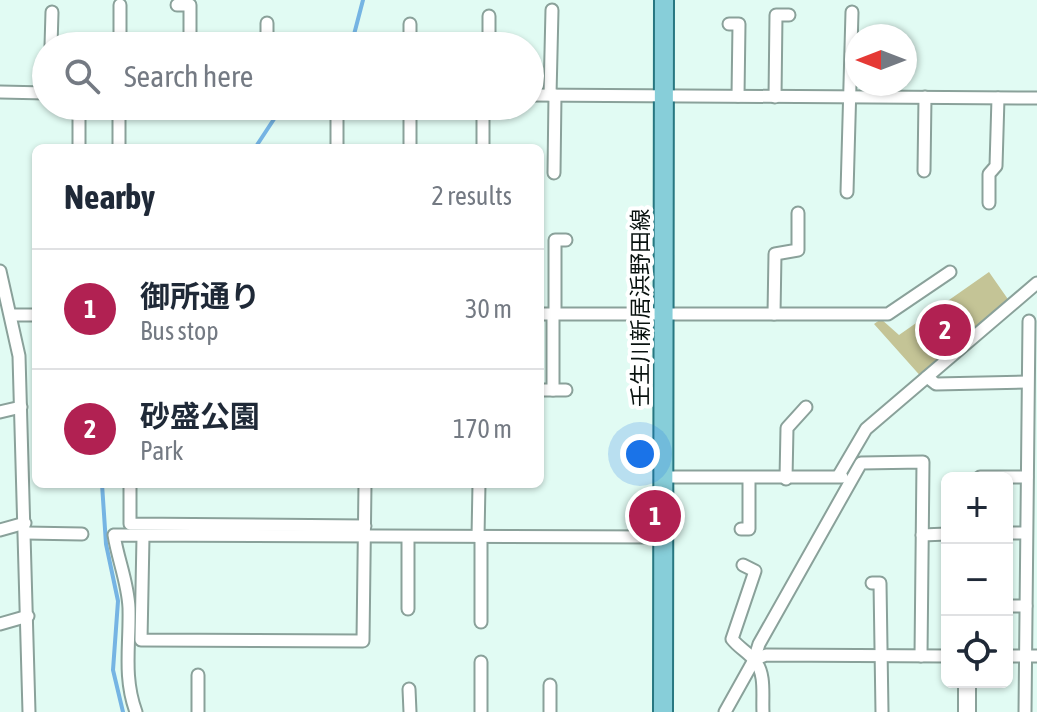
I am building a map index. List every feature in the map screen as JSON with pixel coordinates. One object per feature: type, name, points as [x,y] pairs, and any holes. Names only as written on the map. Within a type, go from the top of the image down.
[{"type":"main road","name":"壬生川新居浜野田線","points":[[663,712],[664,0]]},
{"type":"street","points":[[120,5],[120,32]]},
{"type":"street","points":[[177,5],[190,5],[190,32]]},
{"type":"street","points":[[552,10],[554,173]]},
{"type":"street","points":[[51,32],[52,12]]},
{"type":"street","points":[[847,192],[852,12]]},
{"type":"street","points":[[775,97],[776,15],[789,15]]},
{"type":"street","points":[[489,16],[489,32]]},
{"type":"street","points":[[267,23],[267,32]]},
{"type":"street","points":[[410,24],[410,32]]},
{"type":"street","points":[[729,24],[739,24],[738,96]]},
{"type":"street","points":[[0,92],[32,93]]},
{"type":"street","points":[[544,95],[1037,98]]},
{"type":"street","points":[[924,171],[925,97]]},
{"type":"street","points":[[989,203],[989,174],[996,166],[998,98]]},
{"type":"street","points":[[79,120],[79,144]]},
{"type":"street","points":[[119,120],[119,144]]},
{"type":"street","points":[[337,120],[337,144]]},
{"type":"street","points":[[410,120],[410,144]]},
{"type":"street","points":[[483,120],[483,144]]},
{"type":"street","points":[[774,314],[775,254],[798,250],[798,213]]},
{"type":"street","points":[[553,390],[555,240],[566,240]]},
{"type":"street","points":[[0,271],[19,356],[29,712]]},
{"type":"street","points":[[544,314],[888,314],[950,272]]},
{"type":"street","points":[[725,712],[845,478],[866,429],[930,380],[1037,283]]},
{"type":"street","points":[[12,315],[32,315]]},
{"type":"street","points":[[1025,712],[1031,656],[1026,606],[1029,321]]},
{"type":"street","points":[[930,380],[1027,382]]},
{"type":"street","points":[[0,412],[21,407]]},
{"type":"street","points":[[786,479],[787,428],[806,407]]},
{"type":"street","points":[[663,477],[836,479],[845,478],[861,463],[923,462],[921,656]]},
{"type":"street","points":[[1013,477],[1027,477]]},
{"type":"street","points":[[741,529],[749,529],[749,478]]},
{"type":"street","points":[[130,488],[130,524],[170,531],[365,531],[408,537],[663,537]]},
{"type":"street","points":[[143,537],[141,640],[363,641],[365,488]]},
{"type":"street","points":[[479,488],[481,622]]},
{"type":"street","points":[[0,530],[25,528],[82,534]]},
{"type":"street","points":[[136,712],[129,693],[126,669],[127,591],[114,535],[143,537],[170,531]]},
{"type":"street","points":[[1013,533],[1026,533]]},
{"type":"street","points":[[922,535],[941,534]]},
{"type":"street","points":[[408,537],[408,609]]},
{"type":"street","points":[[743,565],[755,571],[732,639],[740,650],[754,660],[762,674],[763,712]]},
{"type":"street","points":[[872,583],[880,583],[882,712]]},
{"type":"street","points":[[1013,606],[1026,606]]},
{"type":"street","points":[[0,624],[28,616]]},
{"type":"street","points":[[754,660],[766,655],[941,656]]},
{"type":"street","points":[[481,662],[481,712]]},
{"type":"street","points":[[198,675],[198,712]]},
{"type":"street","points":[[550,685],[550,712]]},
{"type":"street","points":[[967,688],[967,712]]},
{"type":"street","points":[[409,689],[410,712]]},
{"type":"green space","points":[[989,272],[1012,305],[924,380],[874,324],[881,319],[899,335]]},
{"type":"waterway","points":[[355,32],[363,0]]},
{"type":"waterway","points":[[258,144],[273,120]]},
{"type":"waterway","points":[[102,488],[106,544],[118,601],[113,670],[123,712]]},
{"type":"place","name":"砂盛公園","points":[[945,330]]},
{"type":"place","name":"御所通り","points":[[655,516]]}]
